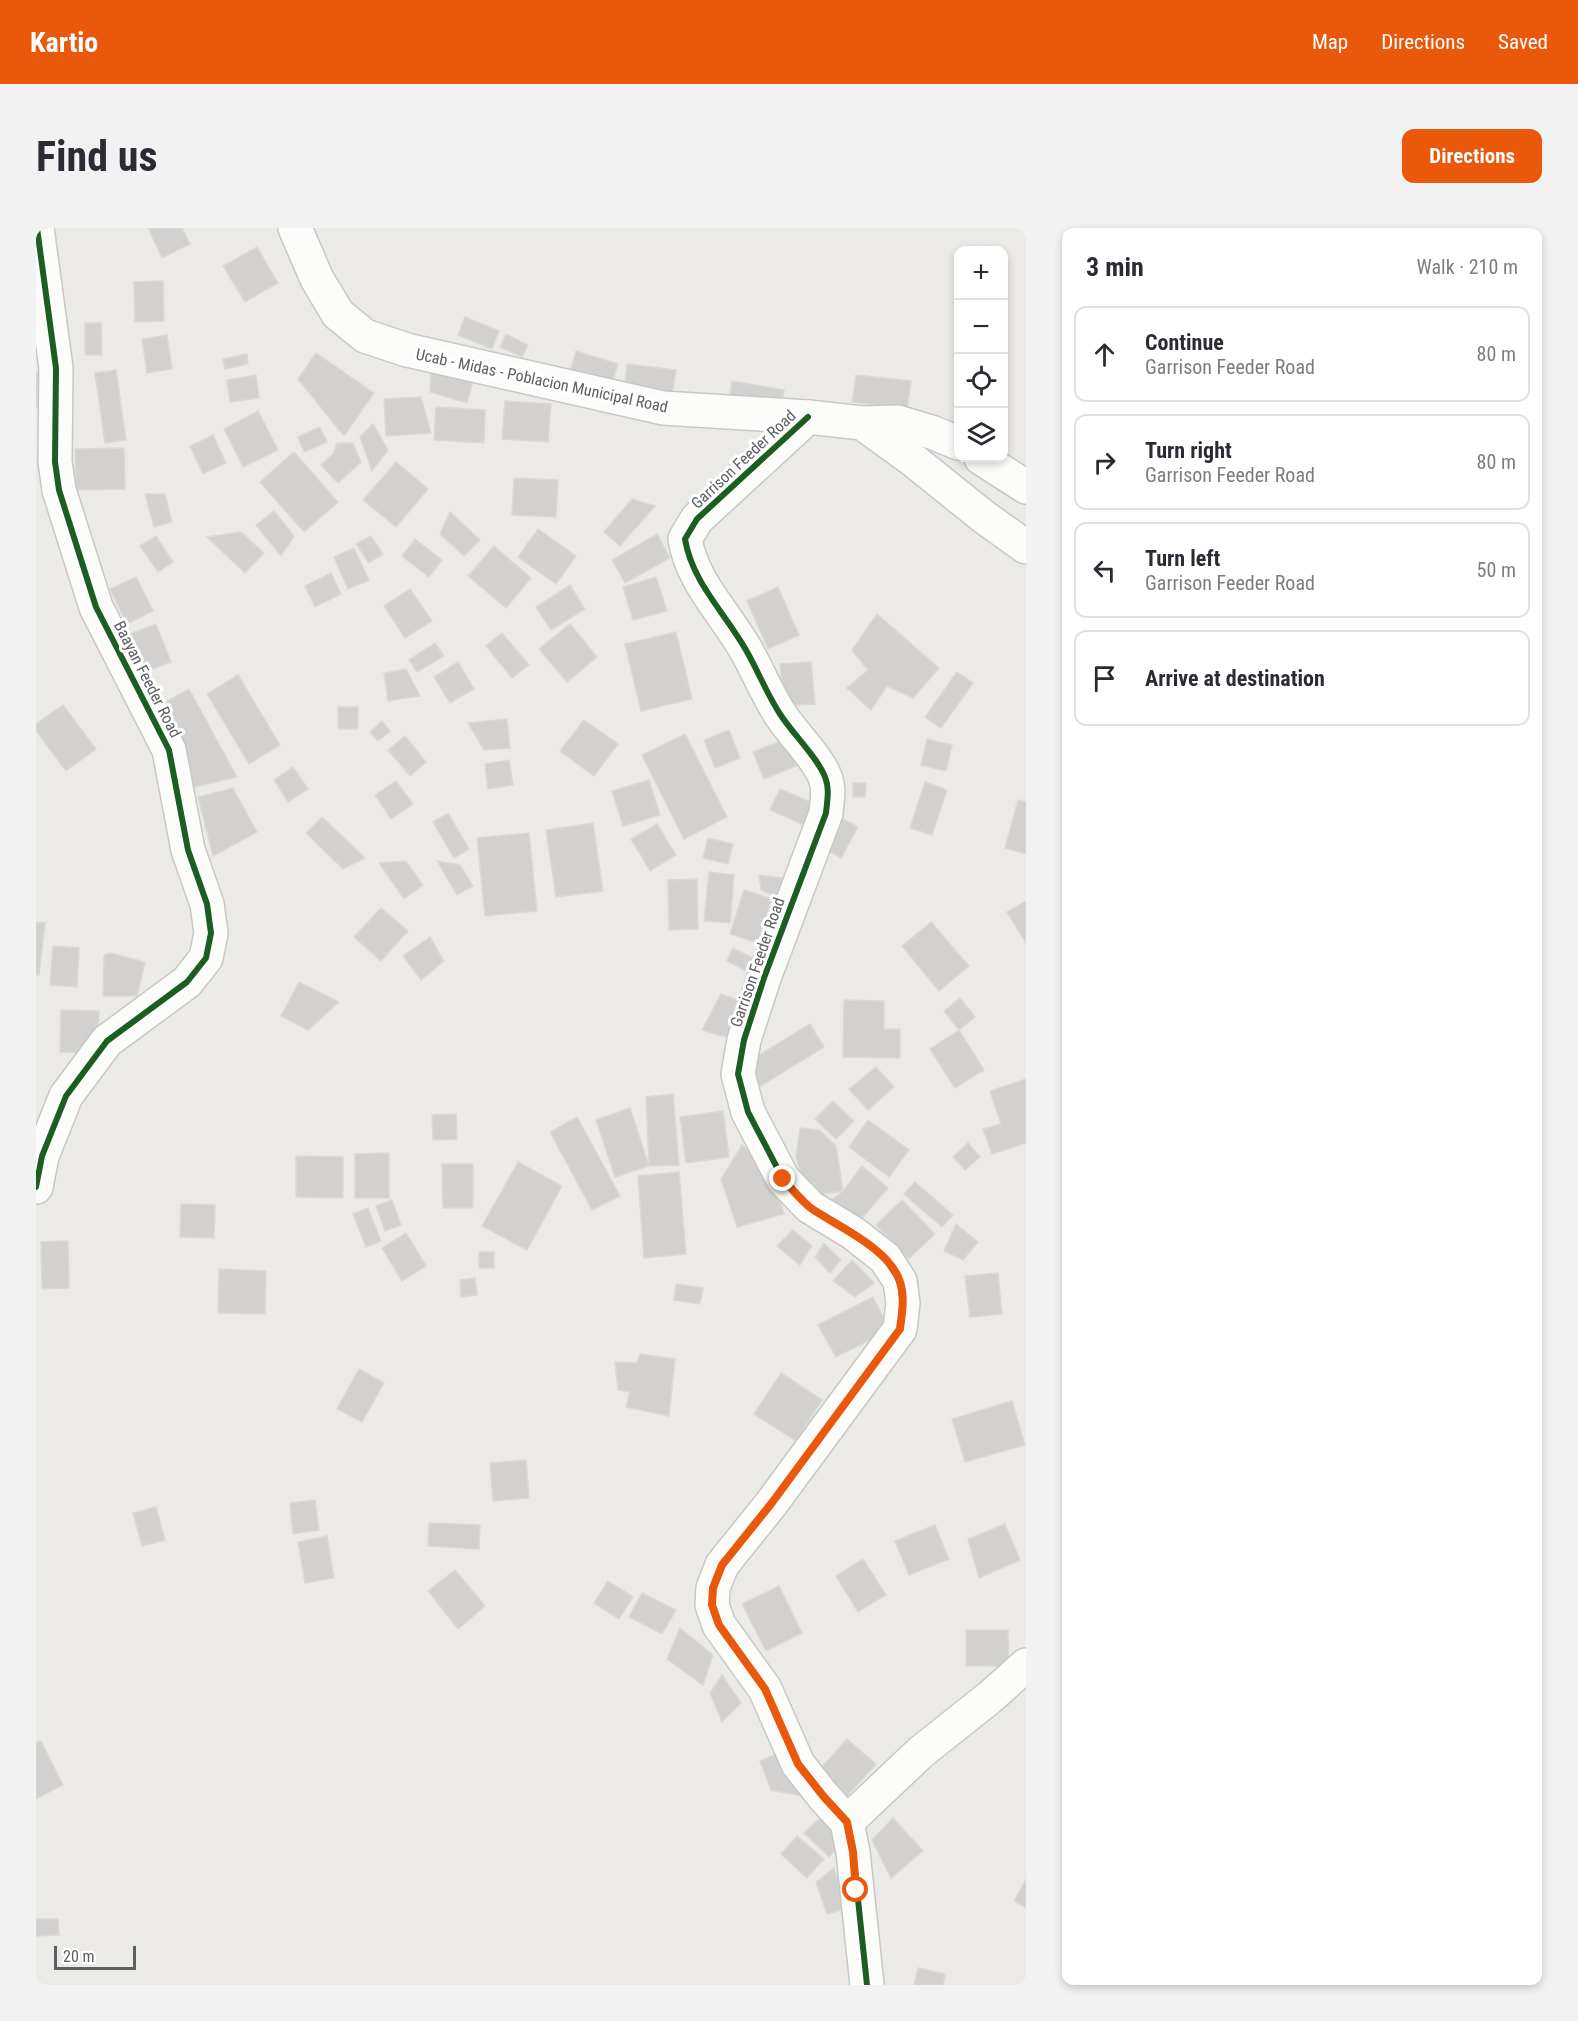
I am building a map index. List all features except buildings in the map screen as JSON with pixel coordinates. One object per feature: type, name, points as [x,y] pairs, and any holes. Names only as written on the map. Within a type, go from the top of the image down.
[{"type":"street","name":"Baayan Feeder Road","points":[[36,1187],[42,1156],[66,1096],[107,1041],[187,982],[206,958],[211,933],[207,904],[188,850],[170,750],[96,607],[59,490],[55,462],[56,368],[37,228]]},
{"type":"street","name":"Ucab - Midas - Poblacion Municipal Road","points":[[295,228],[317,279],[338,314],[365,336],[407,351],[663,408],[808,417],[862,423],[1026,547]]},
{"type":"street","name":"Garrison Feeder Road","points":[[808,417],[697,519],[685,539],[693,568],[746,648],[776,707],[790,729],[818,764],[825,777],[828,794],[826,813],[764,978],[744,1040],[738,1074],[748,1112],[783,1179],[810,1207],[853,1233],[885,1258],[900,1281],[903,1303],[900,1329],[771,1504],[722,1565],[713,1588],[712,1605],[719,1625],[765,1689],[798,1764],[847,1822]]},
{"type":"street","points":[[862,423],[898,422],[954,441]]},
{"type":"street","points":[[987,462],[1026,487]]},
{"type":"street","points":[[867,1985],[853,1852],[847,1822],[921,1752],[989,1698],[1026,1665]]},
{"type":"cycle path","points":[[36,1187],[42,1156],[66,1096],[107,1041],[187,982],[206,958],[211,933],[207,904],[188,850],[169,750],[96,607],[59,490],[55,462],[56,368],[37,228]]},
{"type":"cycle path","points":[[808,417],[697,519],[685,539],[695,569],[710,597],[738,636],[780,714],[822,770],[828,795],[826,813],[764,978],[744,1040],[738,1074],[748,1112],[783,1179],[810,1207],[853,1233],[885,1258],[900,1281],[903,1303],[900,1329],[771,1504],[722,1565],[713,1588],[712,1605],[719,1625],[765,1689],[798,1764],[847,1822],[853,1852],[867,1985]]},
{"type":"route","points":[[783,1179],[810,1207],[853,1233],[885,1258],[900,1281],[903,1303],[900,1329],[771,1504],[722,1565],[713,1588],[712,1605],[719,1625],[765,1689],[798,1764],[847,1822],[853,1852],[856,1890]]}]
